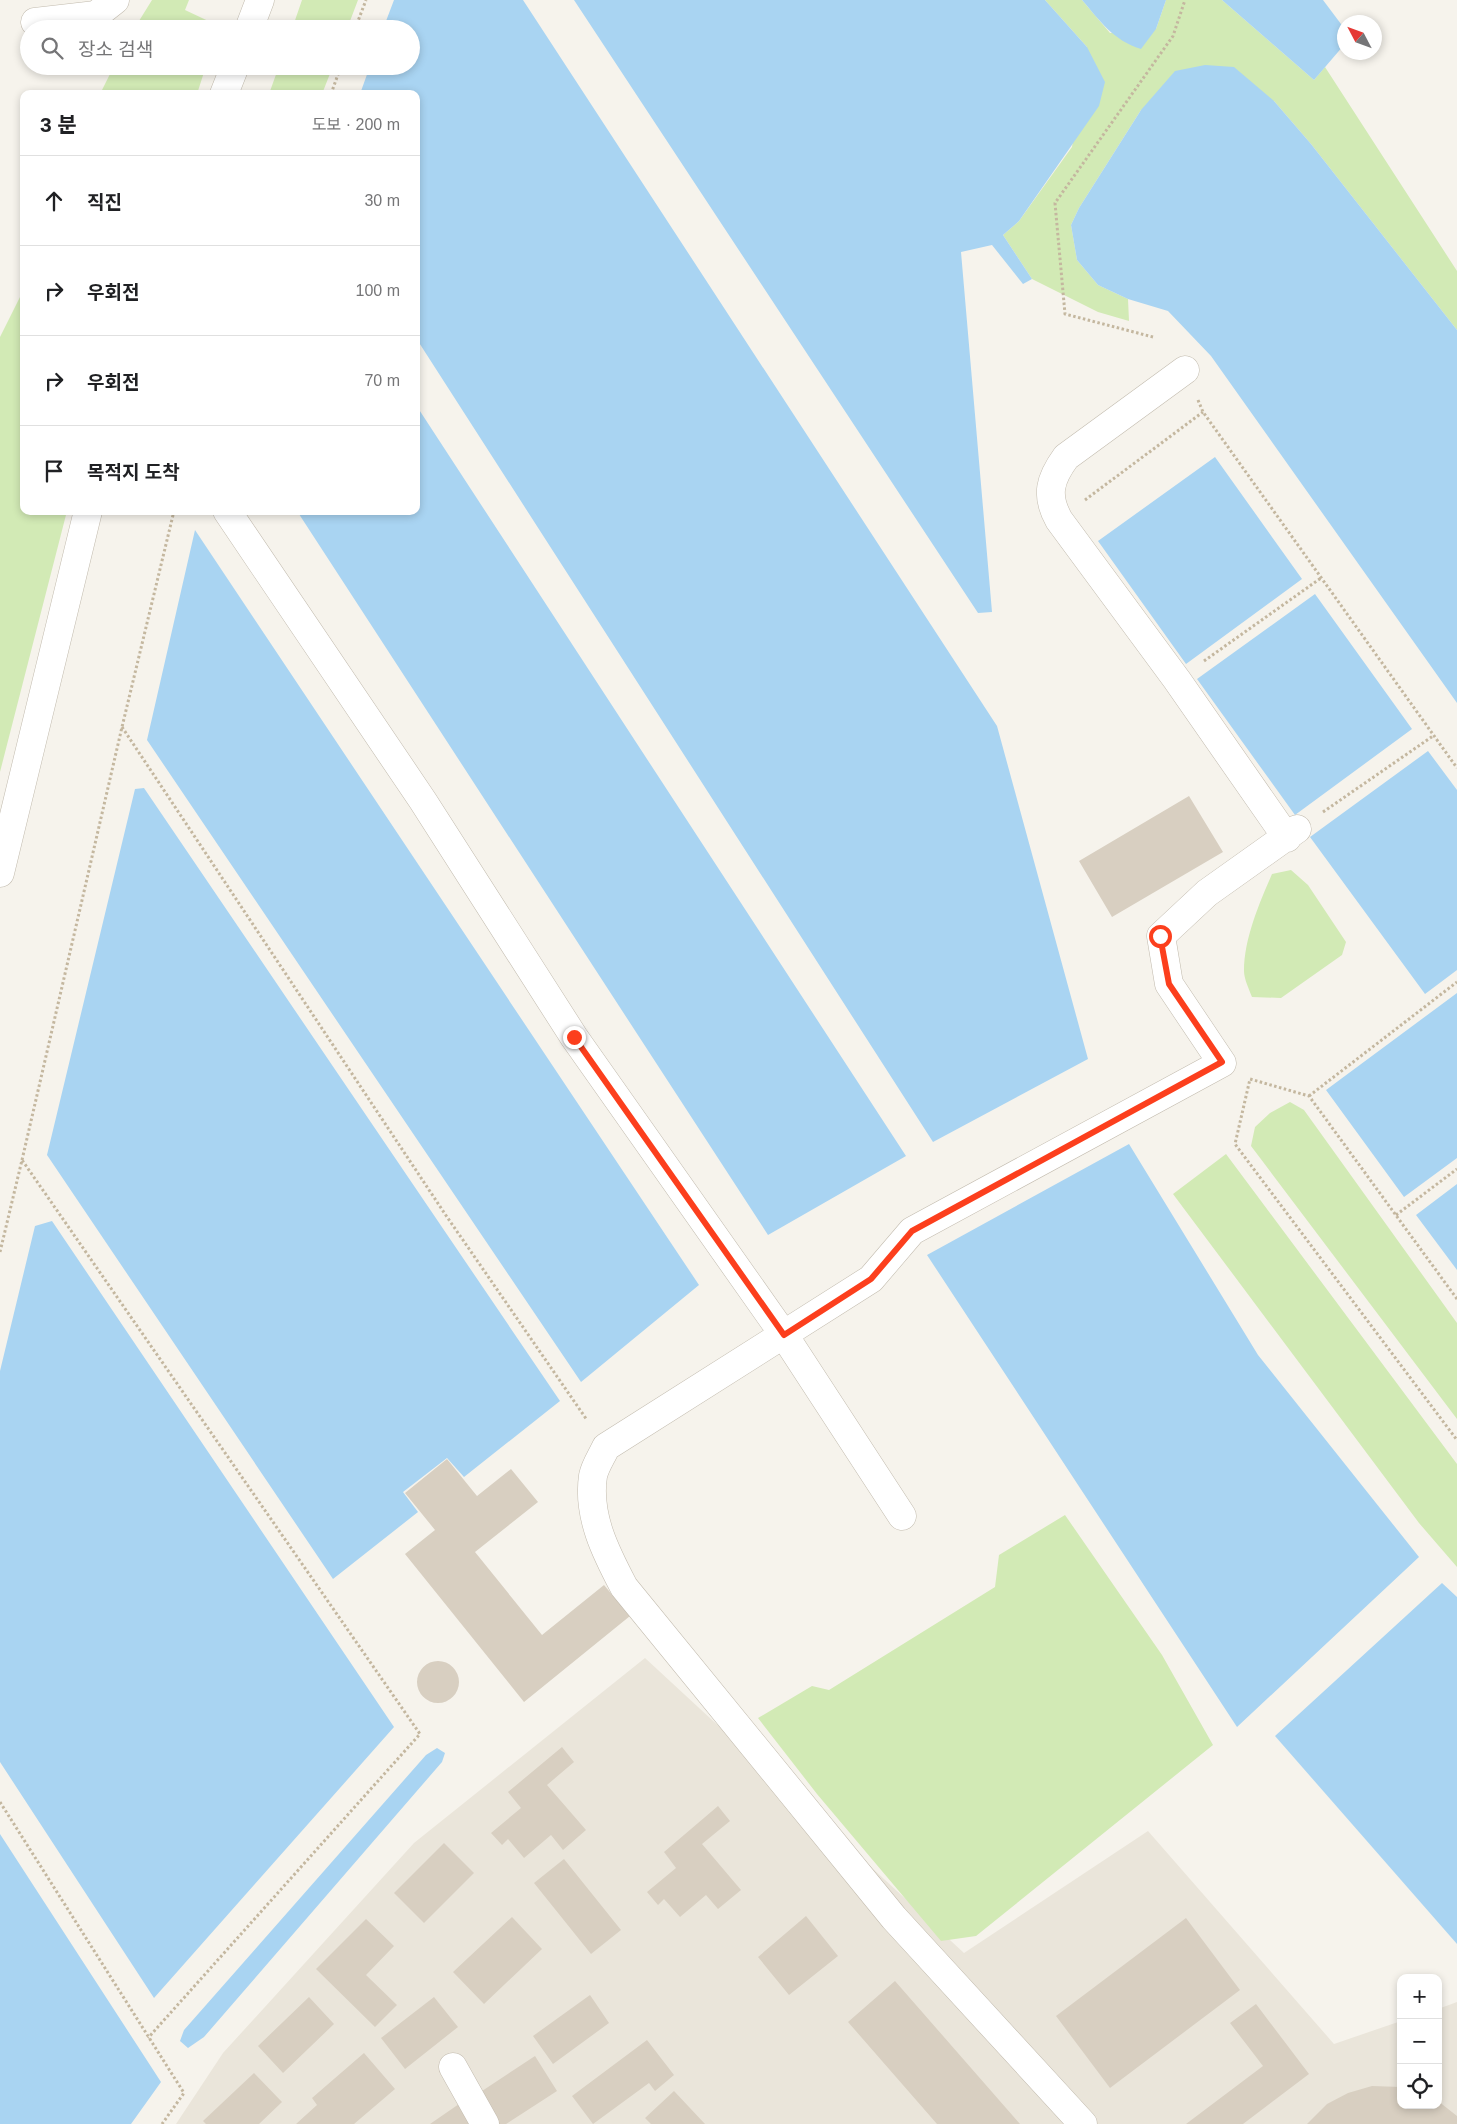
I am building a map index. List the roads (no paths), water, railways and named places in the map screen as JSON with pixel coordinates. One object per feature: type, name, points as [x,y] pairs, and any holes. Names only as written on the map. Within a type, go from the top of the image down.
[{"type":"street","points":[[53,20],[96,15],[115,0]]},
{"type":"street","points":[[252,20],[260,0]]},
{"type":"street","points":[[225,90],[231,75]]},
{"type":"street","points":[[1083,2124],[894,1918],[624,1587],[608,1556],[596,1526],[592,1498],[593,1474],[606,1447],[871,1279],[912,1231],[1222,1062],[1169,984],[1160,936],[1207,893],[1292,834],[1059,520],[1051,506],[1051,484],[1058,468],[1066,457],[1185,370]]},
{"type":"street","points":[[0,873],[87,515]]},
{"type":"street","points":[[230,515],[423,801],[574,1037],[784,1335],[902,1516]]},
{"type":"street","points":[[454,2068],[485,2124]]},
{"type":"water","points":[[394,0],[523,0],[997,726],[1088,1059],[933,1142],[420,344],[420,90],[361,90],[367,75],[420,75],[420,20],[386,20]]},
{"type":"water","points":[[574,0],[1045,0],[1087,47],[1105,82],[1099,106],[1019,221],[1003,235],[1032,279],[1023,284],[992,245],[961,252],[992,612],[978,613]]},
{"type":"water","points":[[1082,0],[1166,0],[1156,29],[1141,49],[1115,35]]},
{"type":"water","points":[[1222,0],[1323,0],[1337,19],[1337,53],[1314,80]]},
{"type":"water","points":[[1205,65],[1234,67],[1274,101],[1311,144],[1457,330],[1457,703],[1211,356],[1168,311],[1128,299],[1098,285],[1077,260],[1071,225],[1079,208],[1141,110],[1175,71]]},
{"type":"water","points":[[420,411],[906,1156],[768,1235],[300,515],[420,515]]},
{"type":"water","points":[[1215,457],[1302,579],[1186,664],[1098,541]]},
{"type":"water","points":[[195,530],[699,1285],[581,1382],[147,740]]},
{"type":"water","points":[[1315,594],[1412,729],[1295,815],[1197,679]]},
{"type":"water","points":[[1428,751],[1457,790],[1457,970],[1425,994],[1310,837]]},
{"type":"water","points":[[144,788],[560,1401],[464,1477],[447,1458],[403,1492],[418,1512],[333,1579],[47,1155],[135,789]]},
{"type":"water","points":[[1457,993],[1457,1158],[1404,1197],[1326,1090]]},
{"type":"water","points":[[1129,1144],[1258,1355],[1419,1557],[1237,1727],[927,1255]]},
{"type":"water","points":[[1457,1184],[1457,1270],[1416,1215]]},
{"type":"water","points":[[52,1221],[394,1727],[154,1998],[0,1762],[0,1371],[35,1226]]},
{"type":"water","points":[[1442,1583],[1457,1597],[1457,1944],[1275,1736]]},
{"type":"water","points":[[437,1748],[445,1753],[442,1762],[204,2037],[188,2048],[180,2041],[184,2030],[426,1755]]},
{"type":"water","points":[[0,1834],[161,2082],[131,2124],[0,2124]]}]
